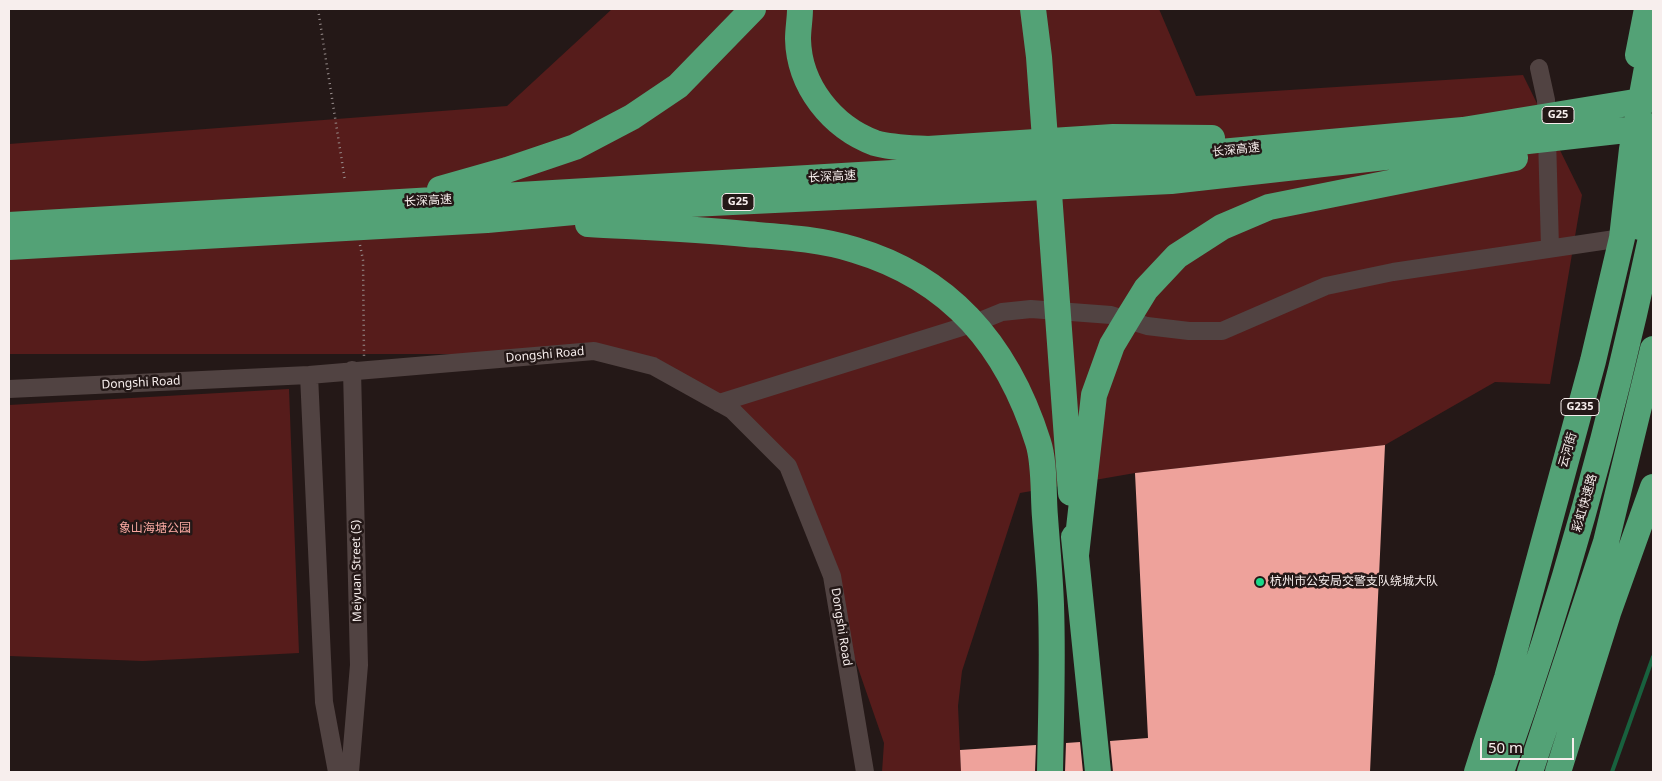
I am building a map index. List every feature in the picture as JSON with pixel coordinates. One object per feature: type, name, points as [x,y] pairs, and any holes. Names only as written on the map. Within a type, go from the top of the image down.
[{"type":"highway","points":[[388,203],[507,170],[575,147],[632,117],[678,86],[753,9]]},
{"type":"highway","points":[[800,9],[798,39],[802,68],[812,91],[829,113],[842,124],[855,134],[877,143],[899,148],[928,149],[1113,137],[1352,138]]},
{"type":"highway","points":[[1020,9],[1027,62],[1056,409],[1076,555],[1098,772]]},
{"type":"highway","points":[[1033,9],[1039,57],[1059,496],[1051,604],[1050,772]]},
{"type":"highway","name":"G235","points":[[1647,9],[1635,72],[1648,139]]},
{"type":"highway","name":"云河街","points":[[1476,772],[1507,678],[1593,361],[1648,139],[1653,35]]},
{"type":"highway","name":"长深高速","points":[[9,225],[1165,157],[1352,138],[1468,149],[1653,99]]},
{"type":"highway","points":[[1554,610],[1561,536],[1606,378],[1626,291],[1648,139]]},
{"type":"highway","name":"长深高速","points":[[9,247],[487,220],[628,207],[1171,181],[1468,149],[1648,139]]},
{"type":"highway","points":[[1076,555],[1094,395],[1112,345],[1146,289],[1177,256],[1222,227],[1269,207],[1340,191],[1468,149]]},
{"type":"highway","points":[[487,220],[676,228],[815,240],[854,249],[888,261],[925,280],[974,324],[1001,359],[1018,392],[1039,444],[1051,604]]},
{"type":"highway","name":"彩虹快速路","points":[[1501,772],[1536,674],[1623,367],[1653,229]]},
{"type":"highway","points":[[1530,772],[1603,551],[1653,349]]},
{"type":"highway","points":[[1616,504],[1650,434],[1653,422]]},
{"type":"highway","points":[[1558,772],[1608,613],[1653,487]]},
{"type":"street","points":[[1539,68],[1546,100],[1550,248]]},
{"type":"street","points":[[719,404],[975,323],[1002,312],[1031,309],[1111,315],[1147,326],[1189,331],[1222,331],[1326,286],[1393,272],[1622,238]]},
{"type":"street","name":"Dongshi Road","points":[[9,390],[309,375],[594,352],[653,366],[732,410],[788,466],[832,576],[865,772]]},
{"type":"street","name":"Meiyuan Street (S)","points":[[350,772],[359,665],[358,370]]},
{"type":"street","points":[[309,375],[324,702],[337,772]]},
{"type":"path","points":[[318,9],[345,181]]},
{"type":"path","points":[[358,370],[364,260],[360,243]]},
{"type":"green space","points":[[612,9],[1159,9],[1196,96],[1523,75],[1582,195],[1550,384],[1495,382],[1385,445],[1135,473],[1020,493],[962,671],[958,706],[961,772],[882,772],[884,743],[788,466],[719,403],[653,366],[567,354],[9,354],[9,144],[507,106]]},
{"type":"green space","name":"象山海塘公园","points":[[289,389],[299,653],[143,661],[9,656],[9,405]]},
{"type":"building","name":"杭州市公安局交警支队绕城大队","points":[[1385,445],[1370,772],[1113,772],[1110,741],[1148,738],[1135,473]]},
{"type":"building","points":[[1080,742],[1083,772],[1065,772],[1066,743]]},
{"type":"building","points":[[1036,745],[1035,772],[961,772],[960,750]]},
{"type":"waterway","points":[[1612,772],[1653,657]]},
{"type":"place","name":"杭州市公安局交警支队绕城大队","points":[[1260,582]]}]
